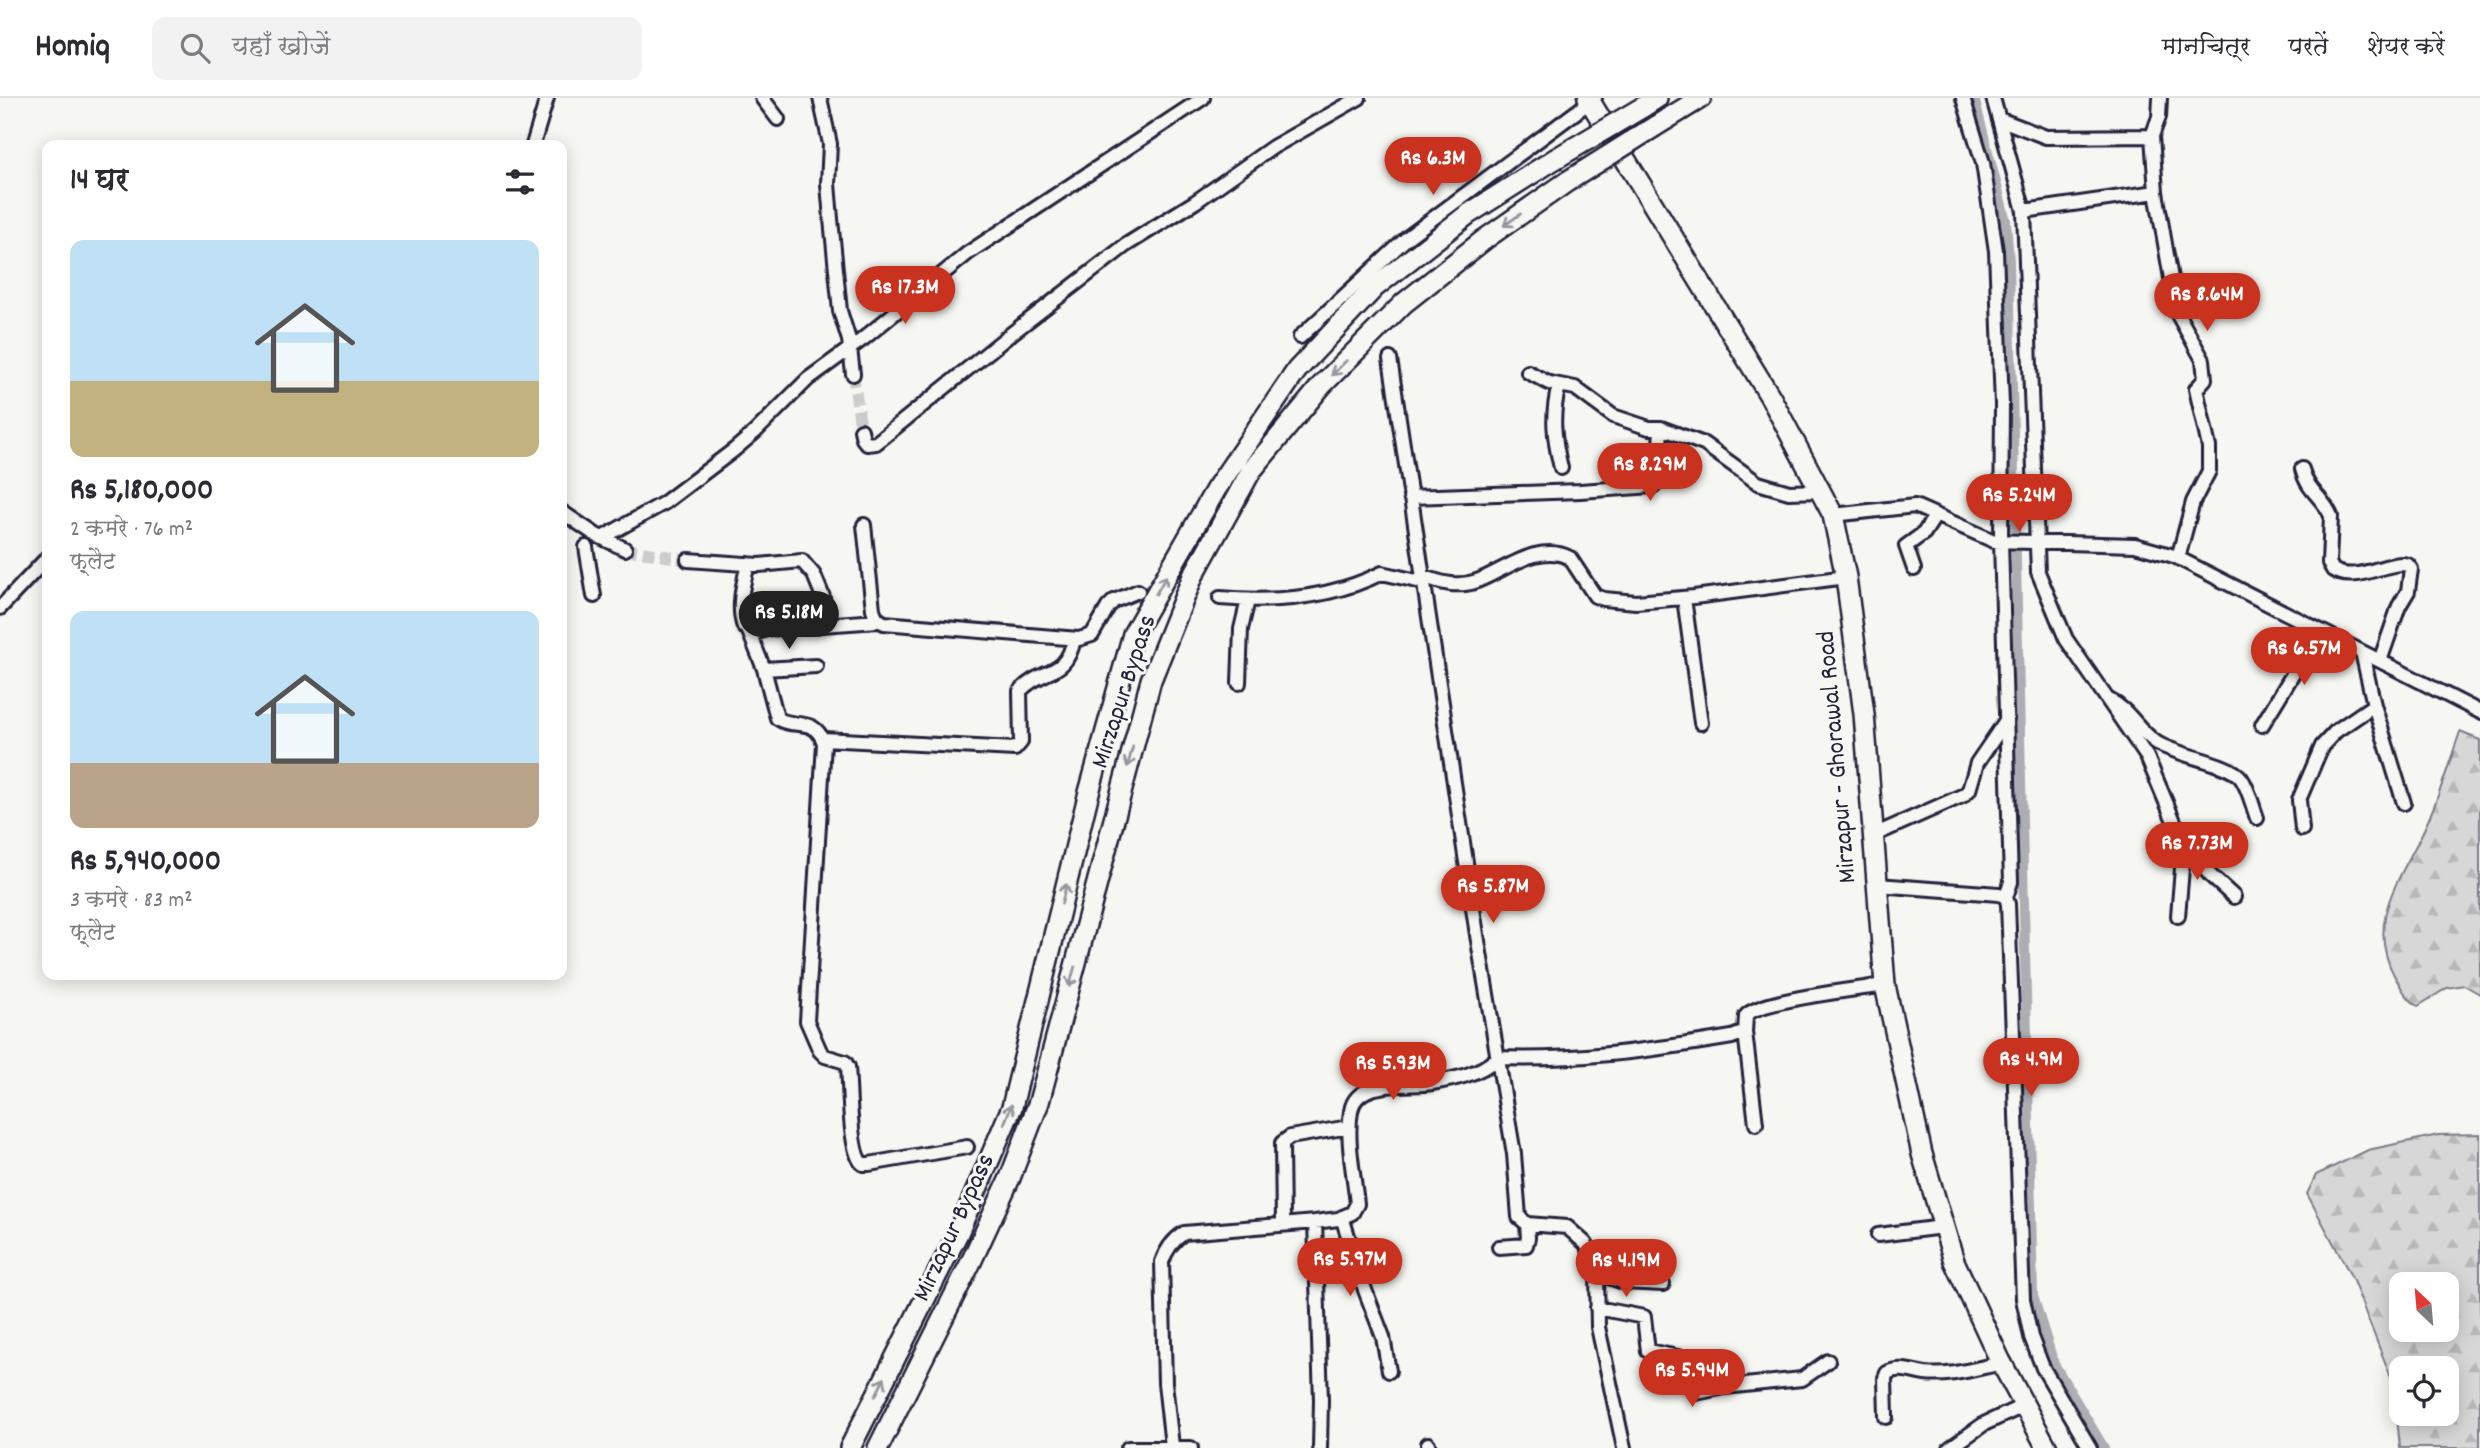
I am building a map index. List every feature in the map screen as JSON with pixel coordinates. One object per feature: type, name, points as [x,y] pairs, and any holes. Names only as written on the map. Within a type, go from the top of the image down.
[{"type":"main road","name":"Mirzapur Bypass","points":[[878,1448],[1010,1178],[1039,1102],[1151,680],[1193,576],[1251,471],[1322,385],[1404,303],[1485,239],[1568,181],[1702,98]]},
{"type":"main road","name":"Mirzapur - Ghorawal Road","points":[[1591,99],[1771,398],[1833,515],[1846,577],[1864,714],[1885,985],[1922,1154],[1954,1261],[2023,1406],[2047,1448]]},
{"type":"main road","points":[[850,1448],[958,1233],[1012,1107],[1088,796],[1133,634],[1216,489],[1297,370],[1375,286],[1466,215],[1650,102]]},
{"type":"street","points":[[534,140],[547,98]]},
{"type":"street","points":[[762,98],[778,119]]},
{"type":"street","points":[[820,98],[830,144],[831,219],[840,311],[848,334],[853,374]]},
{"type":"street","points":[[602,538],[664,503],[755,432],[808,379],[968,253],[1203,98]]},
{"type":"street","points":[[861,430],[867,444],[876,443],[1126,245],[1195,202],[1273,147],[1360,98]]},
{"type":"street","points":[[1963,98],[1983,163],[1996,251],[2002,405],[2011,882],[2006,897],[2009,913],[2023,1299],[2031,1337],[2043,1368],[2090,1448]]},
{"type":"street","points":[[1993,98],[2024,211],[2031,332],[2030,543],[2038,572],[2066,639],[2147,757],[2184,845],[2234,897]]},
{"type":"street","points":[[2160,98],[2160,117],[2152,136],[2156,192],[2177,313],[2206,368],[2205,379],[2196,389],[2209,447],[2209,471],[2193,502],[2178,558]]},
{"type":"street","points":[[1300,337],[1408,237],[1591,99]]},
{"type":"street","points":[[1999,119],[2046,137],[2152,136]]},
{"type":"street","points":[[2024,211],[2156,192]]},
{"type":"street","points":[[1390,359],[1514,1154],[1519,1217],[1527,1224],[1567,1227],[1593,1255],[1597,1273],[1598,1327],[1624,1448]]},
{"type":"street","points":[[1528,372],[1559,386],[1575,388],[1613,416],[1649,428],[1661,428],[1704,444],[1758,483],[1789,492],[1822,491]]},
{"type":"street","points":[[1559,386],[1554,404],[1553,433],[1561,468]]},
{"type":"street","points":[[1410,497],[1653,486],[1658,481],[1661,428]]},
{"type":"street","points":[[2302,469],[2307,484],[2328,508],[2329,563],[2333,570],[2343,574],[2365,573],[2403,564],[2412,569],[2408,592],[2399,606],[2380,661]]},
{"type":"street","points":[[1833,515],[1915,506],[1989,540],[2135,545],[2178,558],[2480,712]]},
{"type":"street","points":[[567,515],[625,549]]},
{"type":"street","points":[[1914,569],[1906,546],[1924,533],[1935,516]]},
{"type":"street","points":[[864,525],[873,609],[878,621]]},
{"type":"street","points":[[586,547],[594,596]]},
{"type":"street","points":[[1423,576],[1441,584],[1475,582],[1532,556],[1563,554],[1570,558],[1595,596],[1636,603],[1846,577]]},
{"type":"street","points":[[688,560],[759,565],[802,561],[814,575],[823,597]]},
{"type":"street","points":[[0,608],[42,563]]},
{"type":"street","points":[[748,564],[741,619],[751,635],[764,669],[777,718],[784,722],[809,725],[823,739],[1015,749],[1021,742],[1020,691],[1064,664],[1072,652],[1074,639]]},
{"type":"street","points":[[1220,598],[1283,600],[1362,583],[1382,573],[1416,581],[1423,576]]},
{"type":"street","points":[[751,635],[766,629],[878,621],[1074,639],[1092,635],[1114,601],[1138,591]]},
{"type":"street","points":[[1684,598],[1702,723]]},
{"type":"street","points":[[1239,683],[1241,629],[1248,600]]},
{"type":"street","points":[[2262,725],[2301,659],[2323,632]]},
{"type":"street","points":[[2362,652],[2374,705],[2404,803]]},
{"type":"street","points":[[764,669],[816,666]]},
{"type":"street","points":[[2105,699],[2125,710],[2159,744],[2192,758],[2232,769],[2243,781],[2257,818]]},
{"type":"street","points":[[2302,829],[2299,800],[2322,746],[2336,731],[2374,705]]},
{"type":"street","points":[[1874,835],[1964,795],[1969,790],[1977,763],[2007,719]]},
{"type":"street","points":[[823,739],[807,1021],[820,1051],[825,1056],[845,1062],[848,1067],[853,1144],[860,1163],[869,1164],[967,1147]]},
{"type":"street","points":[[2178,916],[2184,845]]},
{"type":"street","points":[[1877,884],[1988,892],[2006,897]]},
{"type":"street","points":[[1756,1124],[1745,1032],[1746,1016],[1755,1008],[1885,985]]},
{"type":"street","points":[[1172,1446],[1165,1382],[1162,1262],[1165,1254],[1176,1238],[1184,1233],[1315,1222],[1352,1213],[1357,1204],[1349,1127],[1351,1109],[1360,1095],[1381,1086],[1429,1084],[1452,1079],[1485,1068],[1497,1058],[1534,1059],[1620,1053],[1732,1037],[1745,1032]]},
{"type":"street","points":[[1283,1224],[1282,1143],[1290,1137],[1349,1127]]},
{"type":"street","points":[[1342,1217],[1383,1337],[1389,1371]]},
{"type":"street","points":[[1315,1222],[1320,1448]]},
{"type":"street","points":[[1499,1247],[1525,1245],[1528,1238],[1527,1224]]},
{"type":"street","points":[[1878,1235],[1943,1227]]},
{"type":"street","points":[[1597,1273],[1623,1282],[1663,1284]]},
{"type":"street","points":[[1597,1308],[1644,1317],[1648,1351],[1688,1362],[1696,1393],[1725,1387],[1802,1379],[1828,1361]]},
{"type":"street","points":[[1886,1417],[1885,1378],[1892,1370],[1935,1375],[2002,1363]]},
{"type":"street","points":[[1950,1448],[1984,1424],[2023,1406]]},
{"type":"street","points":[[1128,1448],[1191,1448]]},
{"type":"green space","points":[[2460,732],[2480,740],[2480,994],[2464,985],[2447,988],[2418,1006],[2402,989],[2386,956],[2383,936],[2385,916],[2398,879],[2432,812]]},
{"type":"green space","points":[[2480,1134],[2480,1448],[2400,1448],[2398,1426],[2459,1426],[2459,1356],[2389,1356],[2389,1372],[2351,1276],[2307,1194],[2316,1175],[2368,1150],[2438,1135]]},
{"type":"waterway","points":[[1974,98],[2006,221],[2009,261],[2033,1296],[2054,1364],[2104,1448]]},
{"type":"tunnel","points":[[853,374],[861,430]]},
{"type":"tunnel","points":[[625,549],[688,560]]}]
